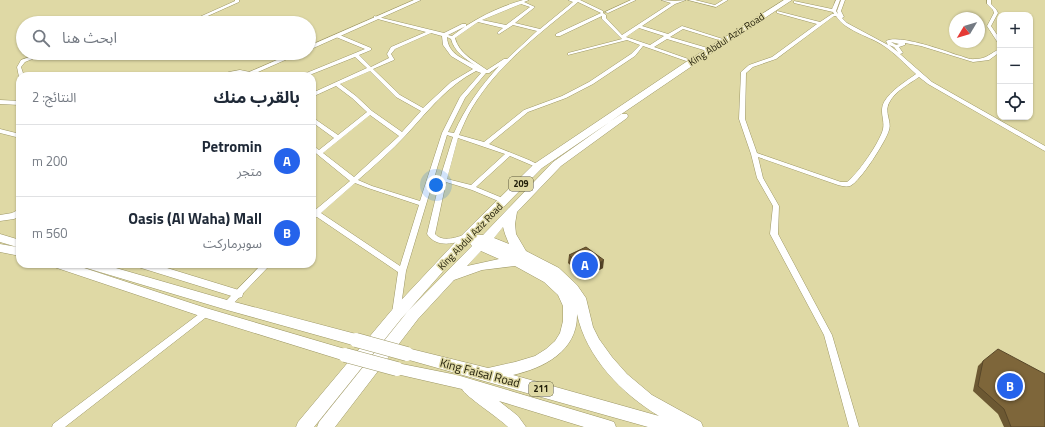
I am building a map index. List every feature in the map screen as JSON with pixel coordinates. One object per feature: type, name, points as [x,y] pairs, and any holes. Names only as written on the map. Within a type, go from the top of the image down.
[{"type":"main road","name":"King Abdul Aziz Road","points":[[326,427],[413,315],[557,164],[628,113],[794,1]]},
{"type":"main road","name":"King Abdul Aziz Road","points":[[304,427],[396,315],[468,236],[538,166],[724,40],[771,10],[794,1]]},
{"type":"main road","points":[[488,374],[520,368],[536,362],[554,351],[564,340],[572,313],[563,293],[555,283],[520,259],[508,230],[509,220],[513,210]]},
{"type":"main road","points":[[468,236],[520,259],[555,272],[574,289],[582,303],[583,315],[592,338],[612,367],[647,400],[695,427]]},
{"type":"main road","points":[[0,238],[16,243]]},
{"type":"main road","points":[[0,248],[16,251]]},
{"type":"main road","points":[[448,278],[479,266],[520,259]]},
{"type":"main road","name":"King Faisal Road","points":[[70,268],[206,313],[345,355],[397,369],[457,381],[608,427]]},
{"type":"main road","name":"King Faisal Road","points":[[101,268],[227,305],[407,354],[488,374],[674,427]]},
{"type":"main road","points":[[457,381],[494,405],[509,417],[518,427]]},
{"type":"street","points":[[204,16],[236,2],[237,0]]},
{"type":"street","points":[[316,45],[412,0]]},
{"type":"street","points":[[316,42],[418,0]]},
{"type":"street","points":[[508,0],[513,2]]},
{"type":"street","points":[[444,36],[473,19],[513,2],[527,0]]},
{"type":"street","points":[[570,0],[578,0],[588,3],[604,13]]},
{"type":"street","points":[[468,236],[454,240],[439,241],[433,238],[431,234],[456,135],[474,98],[494,75],[541,30],[578,0]]},
{"type":"street","points":[[558,35],[634,0]]},
{"type":"street","points":[[663,0],[679,1]]},
{"type":"street","points":[[690,0],[716,6],[726,0]]},
{"type":"street","points":[[838,0],[837,13],[849,26],[890,48],[919,75],[945,93],[1045,149]]},
{"type":"street","points":[[843,0],[837,13],[774,58],[751,66],[743,73],[742,118],[760,178],[776,206],[774,234],[828,335],[854,427]]},
{"type":"street","points":[[989,0],[989,4],[996,13],[989,26],[997,35]]},
{"type":"street","points":[[453,38],[463,29],[522,1]]},
{"type":"street","points":[[499,33],[533,8],[522,1]]},
{"type":"street","points":[[570,54],[624,38],[639,26],[679,1]]},
{"type":"street","points":[[794,1],[837,13],[855,27],[873,37],[889,43]]},
{"type":"street","points":[[778,12],[821,24]]},
{"type":"street","points":[[604,13],[604,18],[624,38],[692,62]]},
{"type":"street","points":[[378,17],[453,38]]},
{"type":"street","points":[[478,21],[507,27]]},
{"type":"street","points":[[512,23],[541,30]]},
{"type":"street","points":[[639,26],[709,50]]},
{"type":"street","points":[[651,47],[682,27],[724,40]]},
{"type":"street","points":[[316,93],[392,59],[389,54],[393,48],[431,31]]},
{"type":"street","points":[[312,72],[356,55],[369,48],[338,36]]},
{"type":"street","points":[[444,36],[445,45],[453,55],[476,68],[486,72],[492,72],[494,75]]},
{"type":"street","points":[[453,38],[453,42],[459,51],[486,72]]},
{"type":"street","points":[[870,38],[889,43],[891,40],[899,44],[922,47],[970,64],[988,63],[997,58]]},
{"type":"street","points":[[484,145],[526,111],[564,97],[591,83],[633,55],[643,44]]},
{"type":"street","points":[[899,44],[922,45],[973,61],[987,59],[997,52]]},
{"type":"street","points":[[899,44],[903,56],[928,79],[1045,146]]},
{"type":"street","points":[[356,55],[398,96],[424,111]]},
{"type":"street","points":[[396,315],[402,271],[445,133],[463,97],[486,72],[514,56]]},
{"type":"street","points":[[20,72],[19,67],[23,61],[26,60]]},
{"type":"street","points":[[249,72],[275,60]]},
{"type":"street","points":[[250,72],[280,60]]},
{"type":"street","points":[[316,213],[402,135],[462,74],[476,68]]},
{"type":"street","points":[[754,154],[840,184],[850,184],[870,159],[886,130],[884,113],[885,105],[894,93],[919,75]]},
{"type":"street","points":[[337,85],[354,97],[370,112],[402,135]]},
{"type":"street","points":[[0,102],[16,103]]},
{"type":"street","points":[[319,153],[370,112]]},
{"type":"street","points":[[316,123],[338,138]]},
{"type":"street","points":[[0,131],[16,135]]},
{"type":"street","points":[[445,133],[456,135],[538,166]]},
{"type":"street","points":[[316,150],[353,180],[423,204]]},
{"type":"street","points":[[470,188],[509,154]]},
{"type":"street","points":[[444,180],[457,182],[503,201]]},
{"type":"street","points":[[0,218],[16,215]]},
{"type":"street","points":[[316,216],[402,271]]},
{"type":"street","points":[[155,268],[238,294]]},
{"type":"street","points":[[227,305],[262,268]]},
{"type":"street","points":[[57,427],[206,313]]},
{"type":"building","points":[[586,247],[604,260],[585,270],[569,255]]},
{"type":"building","points":[[998,349],[1045,374],[1045,427],[1011,427],[1004,409],[978,386],[983,361]]},
{"type":"place","name":"Petromin","points":[[585,265]]},
{"type":"place","name":"Oasis (Al Waha) Mall","points":[[1010,386]]}]
